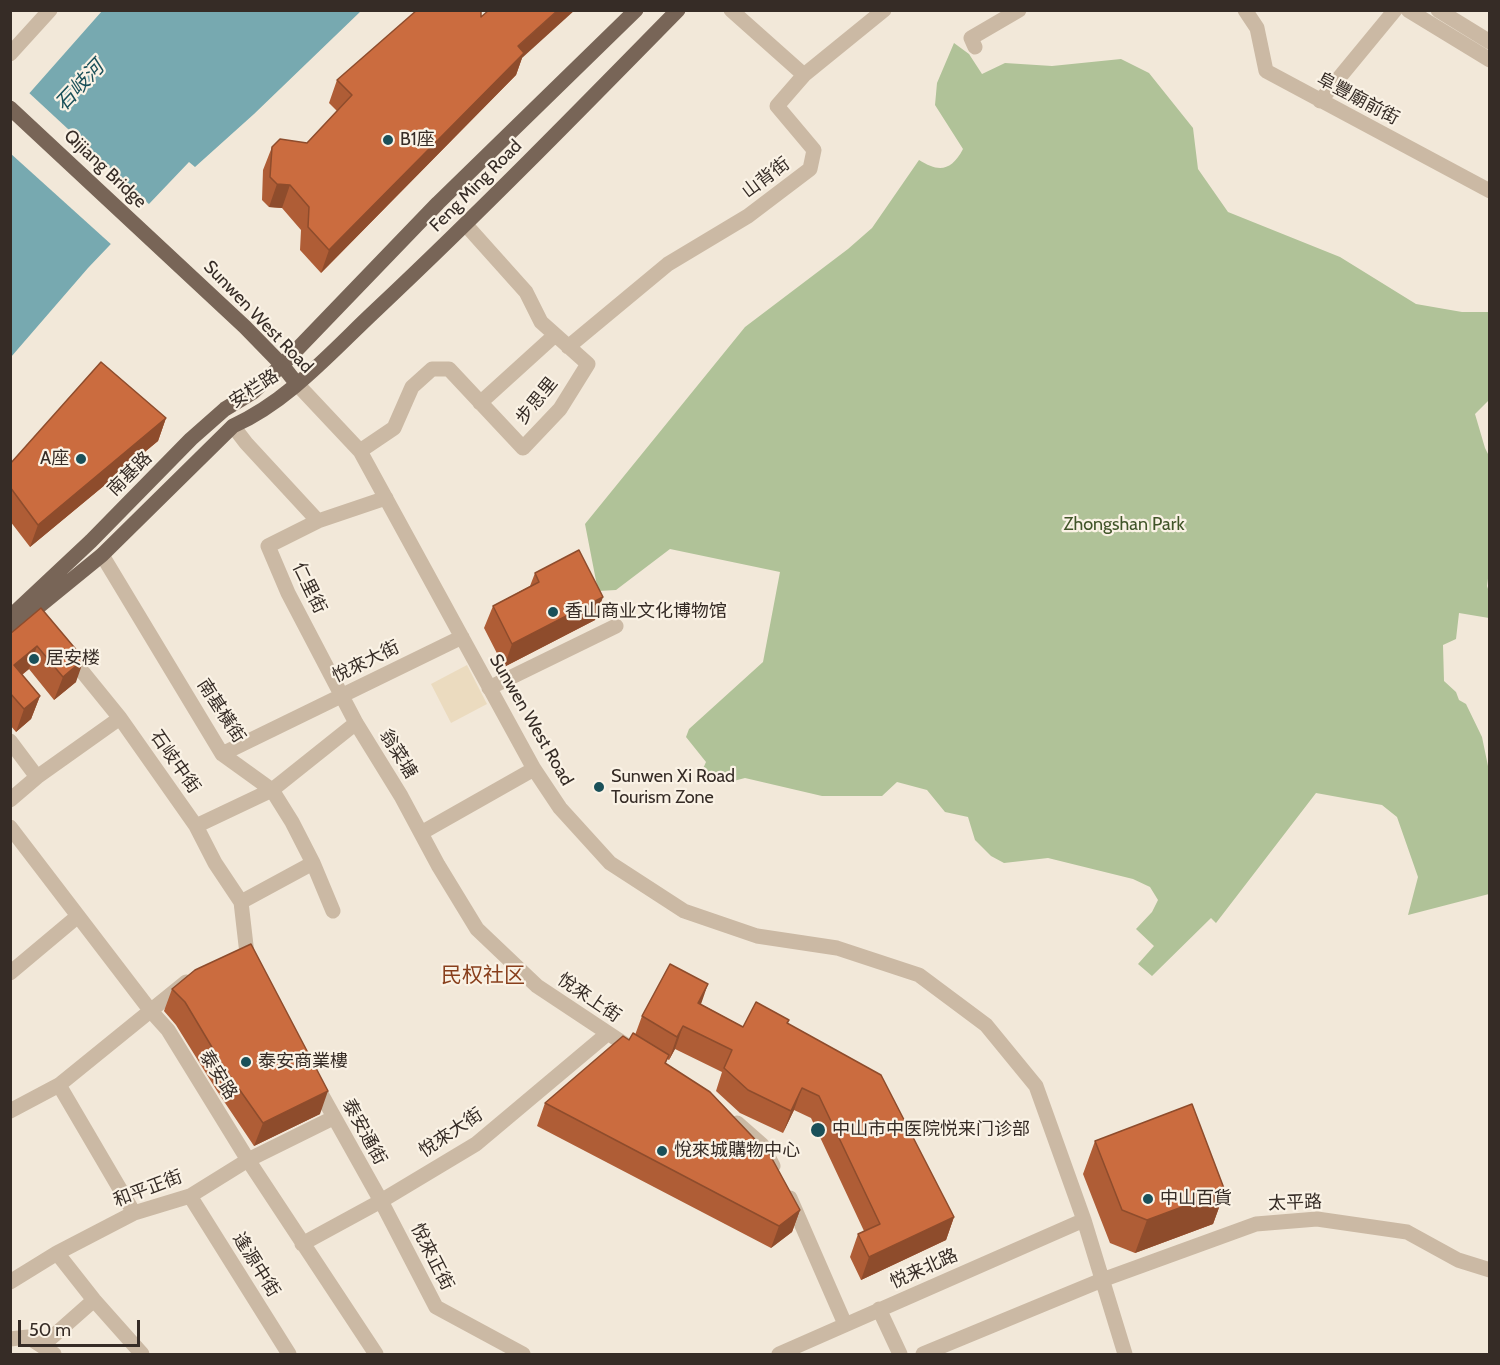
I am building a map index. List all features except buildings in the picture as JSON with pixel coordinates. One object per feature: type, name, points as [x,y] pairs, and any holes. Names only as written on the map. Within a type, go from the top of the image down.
[{"type":"main road","name":"Feng Ming Road","points":[[282,365],[438,203],[636,10]]},
{"type":"main road","name":"Feng Ming Road","points":[[297,384],[466,225],[678,10]]},
{"type":"main road","name":"Qijiang Bridge","points":[[10,108],[147,234]]},
{"type":"main road","name":"Sunwen West Road","points":[[147,234],[245,327],[297,384]]},
{"type":"main road","name":"南基路","points":[[10,617],[91,541],[191,439],[225,409],[253,392],[282,365]]},
{"type":"main road","name":"安栏路","points":[[233,426],[254,417],[297,384]]},
{"type":"main road","name":"南基路","points":[[10,630],[35,616],[102,555],[233,426]]},
{"type":"street","points":[[10,54],[50,10]]},
{"type":"street","points":[[731,10],[804,75]]},
{"type":"street","name":"山背街","points":[[568,347],[668,264],[748,216],[810,169],[814,150],[777,106],[804,75],[884,10]]},
{"type":"street","points":[[975,47],[971,38],[1019,10]]},
{"type":"street","name":"阜豐廟前街","points":[[1245,10],[1257,28],[1266,71],[1490,191]]},
{"type":"street","points":[[1320,101],[1395,10]]},
{"type":"street","points":[[1408,10],[1490,60]]},
{"type":"street","points":[[1438,10],[1490,42]]},
{"type":"street","name":"步思里","points":[[360,451],[394,428],[412,387],[432,369],[449,369],[523,448],[560,409],[588,363],[541,322],[526,292],[466,225]]},
{"type":"street","points":[[480,403],[555,335]]},
{"type":"street","name":"Sunwen West Road","points":[[297,384],[360,451],[534,769],[560,808],[610,863],[684,911],[757,936],[837,948],[919,975],[986,1025],[1036,1086],[1084,1220],[1125,1354]]},
{"type":"street","points":[[233,426],[318,521]]},
{"type":"street","name":"仁里街","points":[[342,696],[288,594],[268,546],[318,521],[386,498]]},
{"type":"street","name":"南基橫街","points":[[102,555],[222,754],[272,790],[313,862],[333,911]]},
{"type":"street","points":[[489,688],[616,626]]},
{"type":"street","name":"悅來大街","points":[[222,754],[462,637]]},
{"type":"street","name":"石岐中街","points":[[62,646],[120,718],[196,826],[241,902],[242,957],[258,975]]},
{"type":"street","name":"翁菜塘","points":[[342,696],[421,833]]},
{"type":"street","points":[[10,800],[37,777],[120,718]]},
{"type":"street","points":[[196,826],[272,790],[356,723]]},
{"type":"street","points":[[10,741],[37,777]]},
{"type":"street","points":[[421,833],[534,769]]},
{"type":"street","name":"泰安路","points":[[10,827],[150,1010],[168,1030],[248,1160],[376,1354]]},
{"type":"street","name":"悅來上街","points":[[421,833],[477,929],[537,986],[607,1034],[644,1056]]},
{"type":"street","points":[[241,902],[313,862]]},
{"type":"street","points":[[10,974],[78,916]]},
{"type":"street","points":[[10,1111],[58,1085],[182,984],[204,974]]},
{"type":"street","name":"悅來大街","points":[[302,1244],[381,1201],[476,1144],[607,1034]]},
{"type":"street","name":"泰安通街","points":[[306,1067],[381,1201]]},
{"type":"street","points":[[58,1085],[134,1214]]},
{"type":"street","points":[[723,1110],[762,1145],[797,1210],[845,1324]]},
{"type":"street","name":"和平正街","points":[[10,1282],[57,1253],[134,1214],[190,1196],[248,1160],[333,1118]]},
{"type":"street","name":"逢源中街","points":[[190,1196],[290,1354]]},
{"type":"street","name":"悅來正街","points":[[381,1201],[436,1307],[523,1354]]},
{"type":"street","name":"太平路","points":[[923,1354],[1102,1280],[1256,1224],[1317,1219],[1407,1232],[1458,1260],[1490,1269]]},
{"type":"street","name":"悦来北路","points":[[779,1354],[1084,1220]]},
{"type":"street","points":[[57,1253],[94,1300],[142,1354]]},
{"type":"street","points":[[10,1339],[28,1337],[48,1350],[94,1300]]},
{"type":"street","points":[[879,1310],[900,1354]]},
{"type":"green space","name":"Zhongshan Park","points":[[954,43],[969,54],[982,74],[1005,63],[1052,66],[1121,59],[1149,73],[1193,128],[1198,169],[1228,212],[1340,257],[1416,304],[1462,312],[1489,312],[1489,400],[1475,414],[1489,456],[1490,564],[1487,586],[1489,618],[1459,613],[1456,639],[1443,645],[1444,681],[1456,692],[1459,700],[1466,704],[1482,737],[1489,771],[1489,894],[1408,915],[1418,877],[1397,817],[1382,805],[1316,793],[1216,923],[1211,918],[1152,976],[1138,964],[1154,946],[1136,929],[1152,912],[1158,900],[1150,887],[1133,879],[1048,858],[1004,863],[991,856],[975,840],[968,817],[945,812],[927,790],[897,782],[882,796],[822,796],[745,778],[722,784],[701,773],[706,762],[686,737],[689,729],[763,662],[780,572],[670,549],[616,590],[598,591],[585,524],[745,327],[848,249],[872,228],[919,160],[932,167],[944,168],[958,157],[963,149],[935,105],[937,83]]},
{"type":"shaded area","points":[[467,665],[487,704],[451,723],[431,684]]},
{"type":"water","name":"石岐河","points":[[102,11],[361,11],[195,167],[189,162],[88,268],[11,357],[11,114]]},
{"type":"pier","points":[[27,91],[151,206],[113,246],[10,153],[10,110]]},
{"type":"place","name":"B1座","points":[[388,140]]},
{"type":"place","name":"A座","points":[[81,459]]},
{"type":"place","name":"香山商业文化博物馆","points":[[553,612]]},
{"type":"place","name":"居安楼","points":[[34,659]]},
{"type":"place","name":"Sunwen Xi Road Tourism Zone","points":[[599,787]]},
{"type":"place","name":"泰安商業樓","points":[[246,1062]]},
{"type":"place","name":"中山市中医院悦来门诊部","points":[[818,1130]]},
{"type":"place","name":"悅來城購物中心","points":[[662,1151]]},
{"type":"place","name":"中山百貨","points":[[1148,1199]]},
{"type":"district","name":"民权社区","points":[[483,976]]}]
